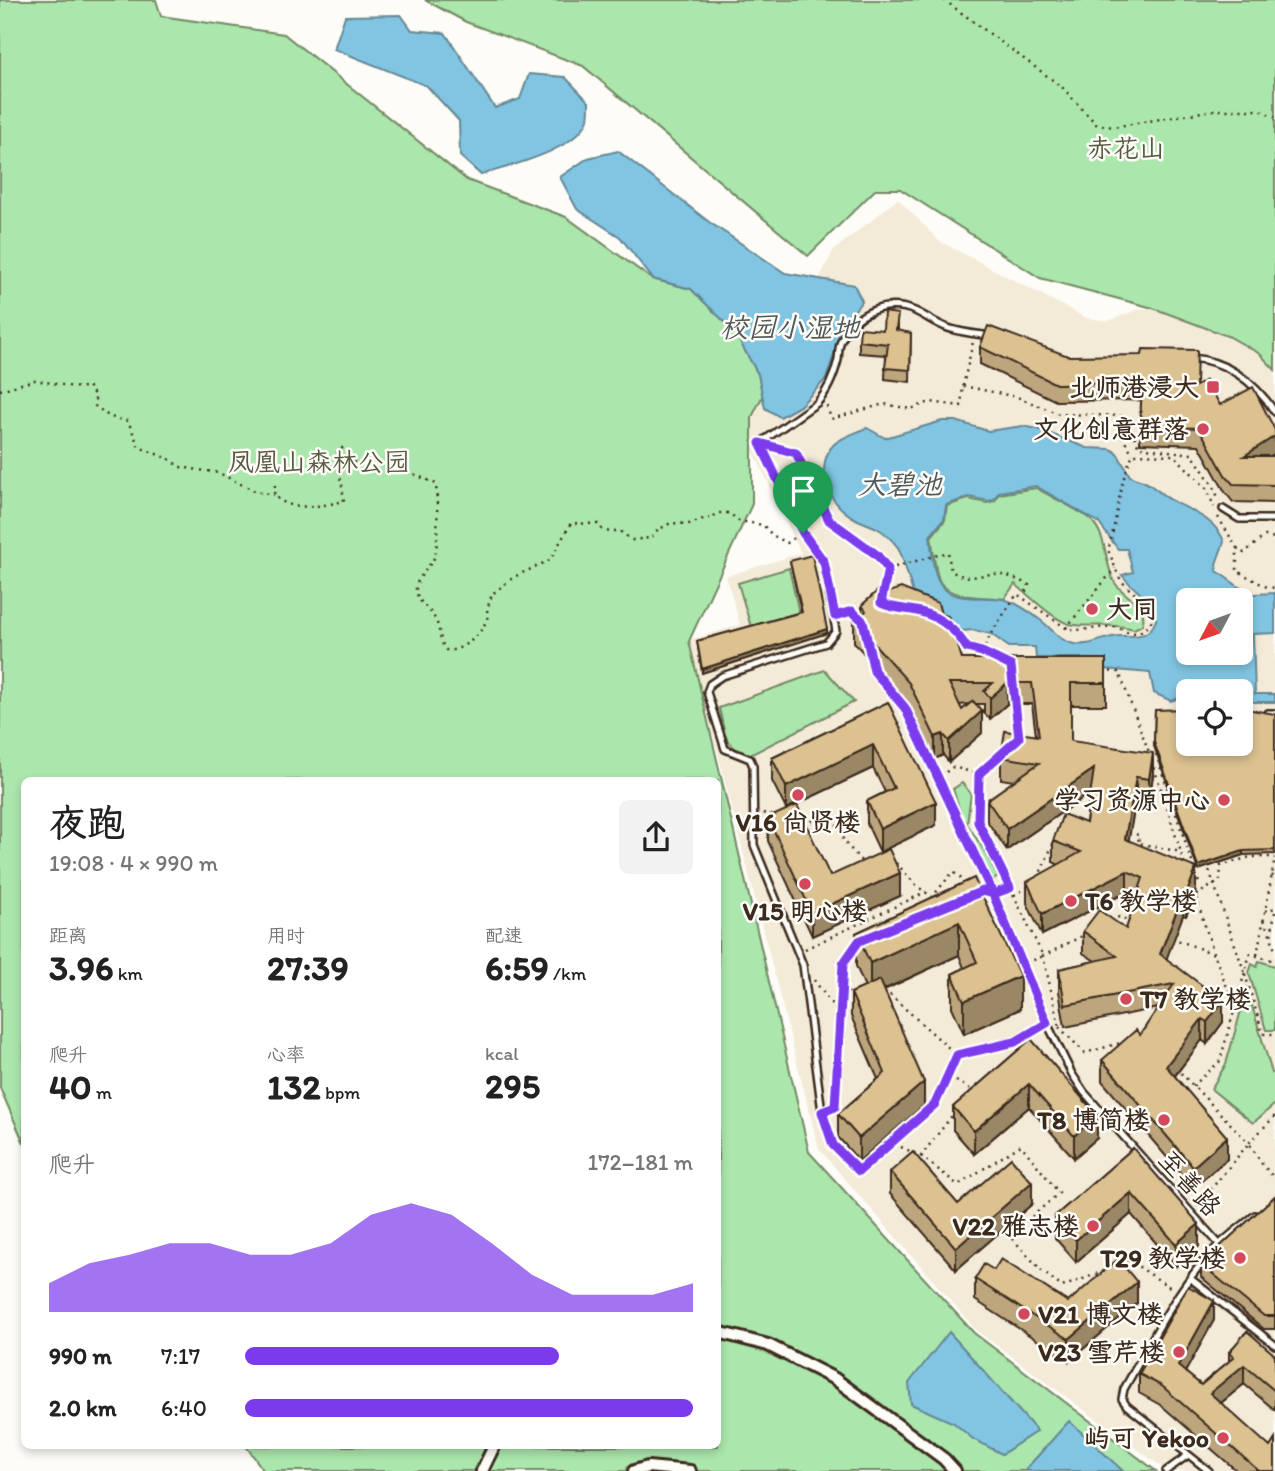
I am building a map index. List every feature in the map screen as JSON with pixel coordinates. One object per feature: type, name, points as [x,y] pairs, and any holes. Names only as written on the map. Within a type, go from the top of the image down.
[{"type":"street","points":[[721,1333],[768,1345],[835,1379],[944,1459],[955,1471]]},
{"type":"street","points":[[482,1471],[493,1449]]},
{"type":"street","points":[[634,1471],[648,1467],[690,1471]]},
{"type":"lane","points":[[1001,340],[949,329],[913,310],[893,306],[878,308],[860,317],[848,329],[839,343],[834,376],[823,396],[760,443],[803,533],[824,562],[836,631],[826,643],[722,676],[710,684],[707,692],[725,749],[750,759],[753,766],[754,845],[803,965],[822,1112],[833,1145],[859,1171],[935,1104],[957,1055],[1015,1042],[1047,1023]]},
{"type":"lane","points":[[1178,358],[1210,360],[1229,367],[1249,383],[1275,412]]},
{"type":"lane","points":[[1223,509],[1239,519],[1275,519]]},
{"type":"lane","name":"至善路","points":[[874,671],[905,708],[993,894],[1047,1023],[1072,1074],[1084,1093],[1219,1244]]},
{"type":"lane","points":[[1209,1471],[1135,1413],[1122,1399],[1124,1389],[1180,1294],[1219,1244],[1258,1213]]},
{"type":"lane","points":[[1191,1279],[1275,1346]]},
{"type":"lane","points":[[1166,1471],[1188,1455]]},
{"type":"path","points":[[944,0],[1062,87],[1096,124],[1113,127],[1214,110],[1260,110],[1275,117]]},
{"type":"path","points":[[823,396],[831,419],[884,404],[911,409],[930,401],[961,406],[975,334]]},
{"type":"path","points":[[0,390],[35,380],[79,388],[88,386],[95,396],[95,406],[110,417],[128,421],[139,447],[169,459],[180,467],[219,473],[255,491],[274,495],[279,501],[290,506],[317,506],[344,501],[335,455],[342,448],[344,459],[351,463],[401,468],[436,484],[435,556],[417,583],[416,589],[422,604],[436,619],[442,644],[447,651],[461,648],[480,633],[488,616],[492,594],[514,577],[551,560],[571,523],[598,524],[605,531],[618,530],[632,540],[651,538],[659,528],[670,523],[691,524],[705,518],[713,518],[716,513],[723,512],[739,520],[763,525],[772,535],[786,543],[803,533]]},
{"type":"path","points":[[963,386],[1017,397],[1059,414],[1126,416]]},
{"type":"path","points":[[1126,416],[1119,432],[1133,454]]},
{"type":"path","points":[[1126,416],[1139,447],[1192,454],[1214,487],[1223,509]]},
{"type":"path","points":[[760,443],[796,453],[829,520],[877,555],[888,569]]},
{"type":"path","points":[[982,652],[1017,594],[1066,628],[1084,631],[1111,627],[1122,628],[1131,633],[1141,632],[1149,624],[1151,617],[1148,606],[1121,581],[1108,550],[1115,529],[1127,465],[1133,454]]},
{"type":"path","points":[[1133,454],[1174,456],[1207,489],[1217,515],[1237,548],[1244,553],[1265,536],[1275,538]]},
{"type":"path","points":[[274,495],[275,485]]},
{"type":"path","points":[[1237,548],[1237,570],[1266,587],[1275,588]]},
{"type":"path","points":[[888,569],[948,552],[951,571],[962,577],[981,578],[997,574],[1016,579],[1029,586],[1024,597]]},
{"type":"path","points":[[1066,628],[1116,566]]},
{"type":"path","points":[[883,592],[888,569]]},
{"type":"path","points":[[835,616],[852,611],[863,621]]},
{"type":"path","points":[[946,624],[956,630],[967,648],[1001,661]]},
{"type":"path","points":[[1092,670],[1119,672],[1150,754],[1188,874]]},
{"type":"path","points":[[1014,701],[1019,738]]},
{"type":"path","points":[[1253,710],[1272,713]]},
{"type":"path","points":[[1009,747],[979,774],[978,822],[1043,957],[1059,1027],[1060,1050]]},
{"type":"path","points":[[1150,754],[1163,755]]},
{"type":"path","points":[[1156,754],[1200,886]]},
{"type":"path","points":[[953,766],[979,774]]},
{"type":"path","points":[[753,811],[779,816]]},
{"type":"path","points":[[805,821],[835,821],[844,841],[866,867]]},
{"type":"path","points":[[1127,832],[1139,835],[1138,843],[1181,852]]},
{"type":"path","points":[[1014,895],[1035,883],[1056,838]]},
{"type":"path","points":[[1204,855],[1263,1034],[1275,1034]]},
{"type":"path","points":[[1195,896],[1220,881],[1221,866],[1250,857],[1275,857],[1257,956]]},
{"type":"path","points":[[892,860],[932,897],[953,872],[973,887]]},
{"type":"path","points":[[1272,874],[1275,880]]},
{"type":"path","points":[[1192,885],[1214,954],[1236,1010]]},
{"type":"path","points":[[993,894],[1010,888]]},
{"type":"path","points":[[799,952],[926,892]]},
{"type":"path","points":[[1265,911],[1275,910],[1270,936]]},
{"type":"path","points":[[1108,922],[1119,917],[1130,921]]},
{"type":"path","points":[[1264,920],[1275,951]]},
{"type":"path","points":[[1023,965],[1086,934]]},
{"type":"path","points":[[1164,935],[1214,954]]},
{"type":"path","points":[[822,1112],[835,1107],[843,964],[859,941]]},
{"type":"path","points":[[1193,1086],[1220,1061],[1250,954],[1275,961]]},
{"type":"path","points":[[803,965],[839,1014]]},
{"type":"path","points":[[841,989],[858,997]]},
{"type":"path","points":[[878,998],[890,995],[957,1055]]},
{"type":"path","points":[[1059,1027],[1084,1053],[1132,1040]]},
{"type":"path","points":[[963,1101],[972,1090],[1005,1064]]},
{"type":"path","points":[[1174,1066],[1249,1143],[1275,1179]]},
{"type":"path","points":[[948,1076],[972,1090]]},
{"type":"path","points":[[921,1156],[955,1112]]},
{"type":"path","points":[[1191,1213],[1275,1115]]},
{"type":"path","points":[[902,1147],[921,1156],[958,1185],[1020,1145],[1059,1193],[1010,1236],[1042,1271],[1062,1287],[1108,1270]]},
{"type":"path","points":[[1119,1266],[1130,1261],[1180,1294]]},
{"type":"shaded area","points":[[898,199],[939,241],[1086,318],[1109,321],[1139,309],[1153,308],[1230,337],[1260,354],[1275,370],[1275,1471],[1167,1471],[977,1331],[819,1149],[689,640],[740,625],[726,576],[801,553],[752,448],[752,417],[833,251]]},
{"type":"green space","name":"凤凰山森林公园","points":[[0,0],[156,0],[161,16],[284,34],[467,180],[566,217],[652,279],[691,289],[734,331],[758,374],[763,395],[752,417],[752,504],[689,641],[721,777],[21,777],[21,1136],[0,1088]]},
{"type":"green space","name":"赤花山","points":[[425,0],[1275,0],[1275,370],[1260,354],[1230,337],[1153,308],[1040,278],[900,189],[876,189],[808,256],[583,66],[466,22]]},
{"type":"green space","points":[[1036,488],[1092,521],[1101,535],[1115,583],[1139,607],[1144,618],[1142,625],[1134,629],[1074,625],[1060,620],[1015,584],[1004,599],[952,592],[940,582],[931,537],[945,520],[947,506],[968,499],[987,503],[995,501],[999,494]]},
{"type":"green space","points":[[789,568],[799,613],[751,627],[738,583]]},
{"type":"green space","points":[[825,670],[854,702],[750,755],[729,743],[719,708]]},
{"type":"green space","name":"凤凰山森林公园","points":[[721,777],[809,1152],[974,1333],[1156,1471],[264,1471],[248,1449],[721,1449]]},
{"type":"green space","points":[[962,783],[971,794],[967,824],[998,877],[990,882],[966,830],[953,789]]},
{"type":"green space","points":[[1259,961],[1275,966],[1275,1030],[1266,1030],[1249,973],[1252,964],[1257,967]]},
{"type":"green space","points":[[1247,989],[1272,1073],[1275,1073],[1275,1104],[1253,1123],[1211,1089],[1226,1064]]},
{"type":"water","points":[[401,15],[412,30],[445,33],[495,108],[520,99],[529,74],[565,77],[589,102],[588,119],[582,130],[557,148],[525,162],[481,175],[460,156],[459,121],[427,86],[334,49],[345,16]]},
{"type":"water","name":"校园小湿地","points":[[618,151],[709,222],[785,273],[854,285],[862,301],[844,324],[826,379],[800,406],[780,417],[765,408],[758,374],[734,331],[691,289],[653,279],[620,237],[577,209],[560,177],[588,158]]},
{"type":"water","name":"大碧池","points":[[942,421],[956,421],[988,431],[1023,426],[1087,448],[1111,449],[1117,453],[1130,476],[1148,483],[1216,528],[1224,542],[1216,564],[1217,571],[1240,588],[1176,588],[1176,665],[1253,665],[1253,634],[1255,694],[1275,694],[1275,702],[1253,702],[1253,679],[1176,679],[1176,699],[1171,701],[1154,693],[1150,673],[1092,668],[1081,658],[1036,658],[1035,647],[1009,647],[991,634],[963,631],[917,607],[897,546],[880,530],[844,511],[833,499],[826,485],[825,459],[832,446],[867,428],[885,438]],"holes":[[[1036,486],[1098,522],[1118,549],[1127,549],[1133,572],[1122,575],[1146,600],[1156,620],[1146,633],[1074,644],[1063,640],[1015,603],[998,598],[953,595],[937,579],[930,536],[944,519],[946,505],[969,497],[993,500],[999,492]]]},
{"type":"water","name":"大碧池","points":[[1275,593],[1275,633],[1253,634],[1253,594]]},
{"type":"water","points":[[949,1332],[1037,1431],[1002,1454],[973,1439],[954,1423],[911,1404],[909,1383]]},
{"type":"water","points":[[1069,1421],[1123,1471],[1027,1471]]},
{"type":"building","points":[[884,312],[898,314],[896,330],[911,333],[910,370],[885,368],[888,344],[859,341],[860,328],[883,330]]},
{"type":"building","name":"文化创意群落","points":[[988,326],[1068,356],[1142,355],[1143,349],[1197,350],[1196,386],[1206,380],[1220,405],[1253,387],[1275,430],[1275,436],[1244,456],[1275,456],[1275,485],[1233,484],[1225,475],[1199,428],[1140,426],[1142,383],[1056,384],[980,347]]},
{"type":"building","points":[[812,555],[827,629],[702,669],[697,641],[802,612],[790,561]]},
{"type":"building","points":[[883,586],[889,592],[901,588],[938,603],[941,614],[948,616],[951,622],[962,659],[1106,659],[1106,683],[1071,683],[1071,741],[1153,753],[1149,779],[1136,777],[1125,839],[1196,868],[1160,954],[1223,1001],[1207,1022],[1202,1019],[1166,1066],[1227,1137],[1193,1167],[1102,1060],[1136,1030],[1140,1035],[1174,984],[1065,1005],[1059,969],[1117,956],[1083,931],[1099,910],[1126,929],[1143,878],[1127,871],[1042,914],[1027,882],[1081,852],[1053,841],[1063,814],[1086,823],[1094,769],[1007,829],[987,800],[1039,763],[1001,757],[1005,731],[1039,736],[1032,683],[1007,683],[990,698],[984,691],[993,683],[949,683],[962,710],[973,701],[982,711],[949,741],[943,734],[935,737],[909,683],[854,621],[866,611],[862,605]]},
{"type":"building","points":[[888,702],[936,802],[880,829],[867,801],[894,788],[873,745],[786,787],[772,758]]},
{"type":"building","name":"学习资源中心","points":[[1176,709],[1176,756],[1253,756],[1253,710],[1275,714],[1275,850],[1243,851],[1198,866],[1154,742],[1155,710]]},
{"type":"building","points":[[797,805],[830,876],[889,849],[900,873],[812,913],[768,818]]},
{"type":"building","points":[[974,878],[1020,976],[964,1001],[952,974],[977,962],[959,922],[870,963],[856,933]]},
{"type":"building","points":[[880,980],[924,1082],[859,1138],[838,1114],[885,1073],[851,993]]},
{"type":"building","points":[[1031,1039],[1097,1115],[1074,1136],[1029,1084],[974,1131],[953,1107]]},
{"type":"building","points":[[1133,1148],[1199,1224],[1176,1244],[1131,1193],[1076,1240],[1055,1216]]},
{"type":"building","points":[[913,1152],[958,1204],[1011,1158],[1032,1182],[956,1248],[890,1172]]},
{"type":"building","points":[[1275,1196],[1275,1316],[1264,1316],[1201,1264]]},
{"type":"building","points":[[1001,1259],[1068,1302],[1118,1259],[1137,1282],[1069,1339],[975,1279],[984,1264],[994,1270]]},
{"type":"building","points":[[1188,1286],[1214,1301],[1178,1366],[1201,1385],[1234,1357],[1229,1352],[1247,1331],[1275,1355],[1275,1391],[1244,1365],[1210,1393],[1270,1447],[1275,1439],[1275,1471],[1259,1471],[1162,1386],[1139,1374]]},
{"type":"place","name":"北师港浸大","points":[[1213,387]]},
{"type":"place","name":"文化创意群落","points":[[1203,429]]},
{"type":"place","name":"大同","points":[[1092,609]]},
{"type":"place","name":"V16 尚贤楼","points":[[798,795]]},
{"type":"place","name":"学习资源中心","points":[[1224,800]]},
{"type":"place","name":"V15 明心楼","points":[[805,884]]},
{"type":"place","name":"T6 教学楼","points":[[1071,901]]},
{"type":"place","name":"T7 教学楼","points":[[1126,999]]},
{"type":"place","name":"T8 博简楼","points":[[1164,1120]]},
{"type":"place","name":"V22 雅志楼","points":[[1093,1226]]},
{"type":"place","name":"T29 教学楼","points":[[1240,1258]]},
{"type":"place","name":"V21 博文楼","points":[[1024,1314]]},
{"type":"place","name":"V23 雪芹楼","points":[[1179,1352]]},
{"type":"place","name":"屿可 Yekoo","points":[[1223,1438]]},
{"type":"route","points":[[803,533],[760,443],[796,453],[829,520],[877,555],[888,569],[881,603],[891,608],[924,613],[956,630],[967,648],[1011,666],[1019,738],[979,774],[978,822],[1010,888],[993,894],[983,891],[859,941],[843,964],[835,1107],[822,1112],[833,1145],[859,1171],[935,1104],[957,1055],[1015,1042],[1047,1023],[993,894],[905,708],[874,671],[863,621],[852,611],[835,616],[824,562],[803,533]]}]
